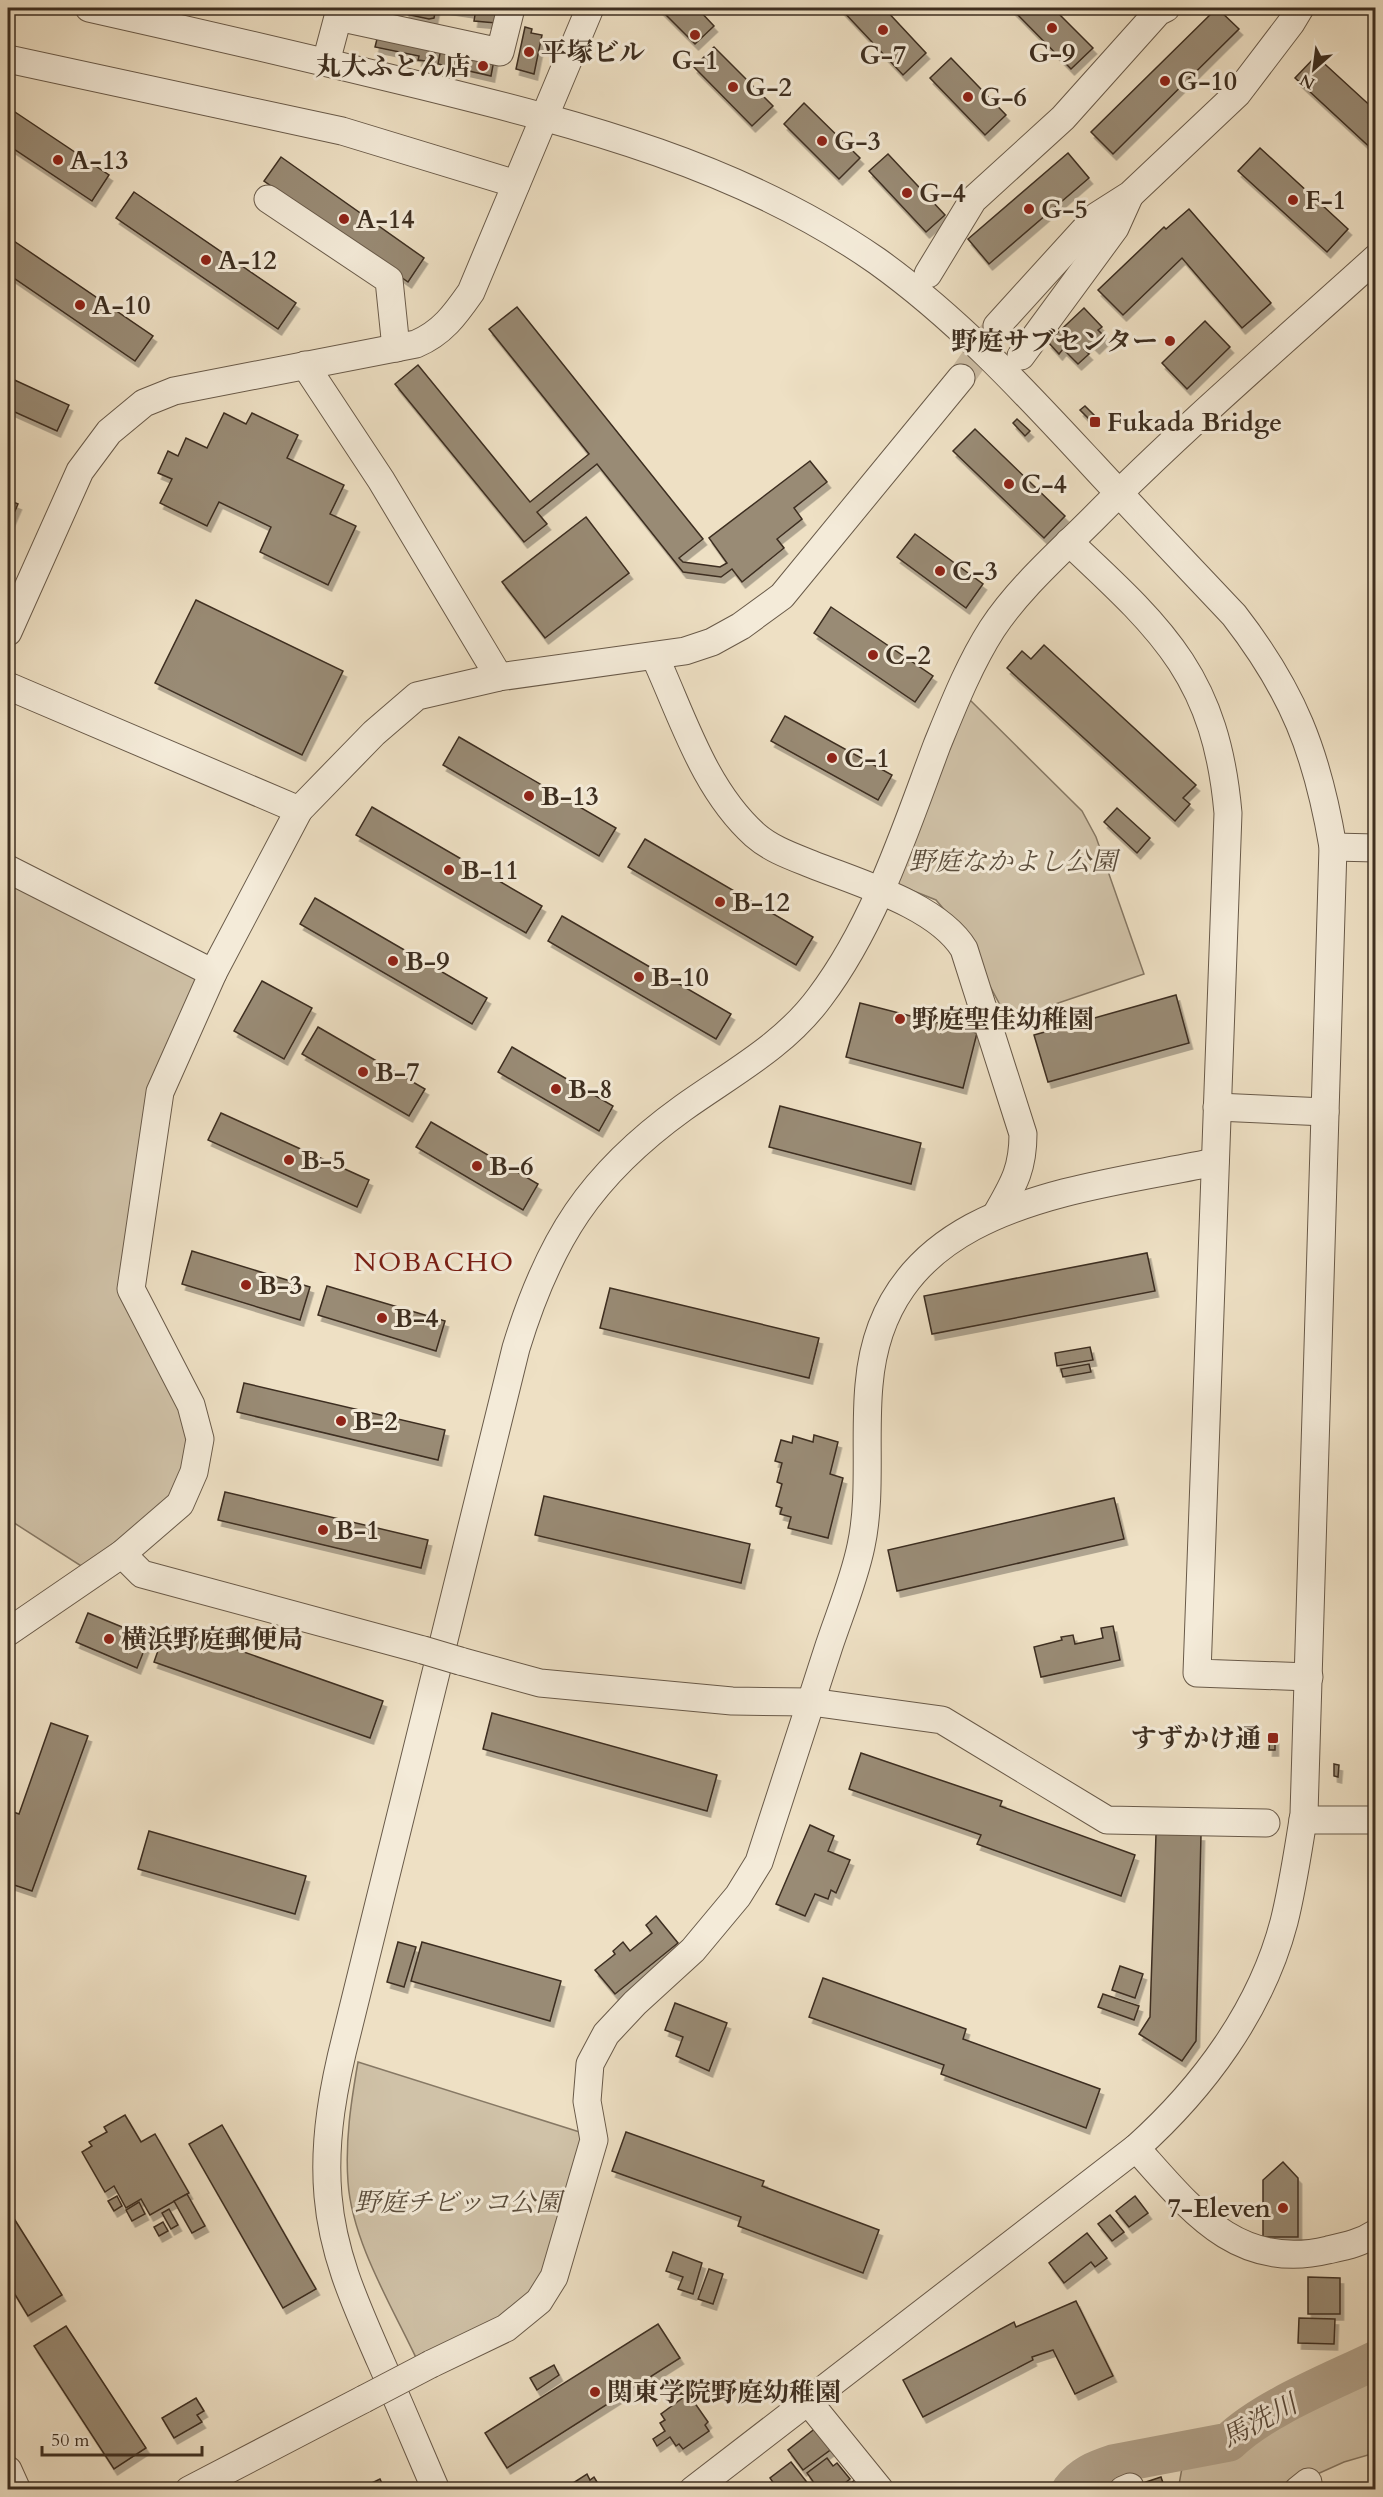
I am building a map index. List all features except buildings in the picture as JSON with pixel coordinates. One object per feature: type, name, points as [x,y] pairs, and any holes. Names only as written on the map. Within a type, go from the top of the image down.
[{"type":"street","points":[[90,8],[326,62],[545,117],[633,143],[748,188],[812,221],[876,261],[941,311],[1010,375],[1234,615],[1279,679],[1310,744],[1326,805],[1333,847],[1303,1820],[1284,1923],[1263,1979],[1238,2028],[1214,2065],[1165,2122],[1136,2148],[693,2490]]},
{"type":"street","points":[[326,62],[339,12],[500,52],[511,8]]},
{"type":"street","points":[[8,633],[80,471],[109,432],[144,403],[174,391],[396,348],[433,337],[448,323],[471,292],[590,8]]},
{"type":"street","points":[[928,274],[974,200],[1063,118],[1158,12],[1166,8]]},
{"type":"street","points":[[997,326],[1097,216],[1130,195],[1238,94],[1300,8]]},
{"type":"street","points":[[8,59],[342,131],[516,184]]},
{"type":"street","points":[[1021,356],[1114,228],[1130,195]]},
{"type":"street","points":[[268,199],[389,280],[396,348]]},
{"type":"street","points":[[436,2490],[350,2296],[334,2239],[328,2195],[328,2131],[337,2073],[516,1348],[541,1275],[555,1245],[589,1196],[625,1154],[682,1108],[769,1050],[802,1018],[841,969],[879,891],[956,697],[976,658],[1011,603],[1119,492],[1375,258]]},
{"type":"street","points":[[305,365],[381,480],[499,677]]},
{"type":"street","points":[[8,1632],[122,1554],[180,1504],[194,1472],[200,1439],[191,1405],[131,1289],[160,1092],[213,973],[299,810],[374,733],[417,696],[499,677],[655,657],[712,642],[741,627],[782,596],[961,378]]},
{"type":"street","points":[[1069,542],[1130,599],[1166,638],[1195,681],[1215,732],[1225,771],[1228,813],[1197,1672],[1309,1677]]},
{"type":"street","points":[[655,657],[722,800],[756,835],[776,850],[879,891],[938,921],[956,937],[964,949],[1023,1134],[1023,1160],[1013,1185],[996,1215]]},
{"type":"street","points":[[8,686],[299,810]]},
{"type":"street","points":[[1333,847],[1376,848]]},
{"type":"street","points":[[9,870],[213,973]]},
{"type":"street","points":[[1217,1107],[1325,1112]]},
{"type":"street","points":[[189,2490],[431,2364],[506,2328],[539,2301],[554,2277],[594,2140],[587,2101],[590,2064],[606,2034],[634,2003],[693,1950],[738,1896],[759,1863],[861,1546],[869,1448],[869,1384],[882,1320],[904,1282],[942,1247],[996,1215],[1053,1194],[1215,1162]]},
{"type":"street","points":[[122,1554],[142,1574],[540,1683],[732,1701],[811,1702],[942,1720],[1107,1820],[1266,1823]]},
{"type":"street","points":[[1303,1820],[1376,1820]]},
{"type":"street","points":[[1136,2148],[1191,2209],[1229,2239],[1282,2255],[1325,2251],[1364,2241],[1376,2233]]},
{"type":"street","points":[[807,2400],[880,2490]]},
{"type":"street","points":[[8,2470],[17,2490]]},
{"type":"green space","name":"野庭なかよし公園","points":[[969,699],[1082,811],[1096,837],[1144,974],[1008,1020],[958,926],[936,900],[896,884]]},
{"type":"green space","points":[[8,877],[199,980],[126,1292],[193,1438],[176,1490],[89,1571],[8,1519]]},
{"type":"green space","name":"野庭チビッコ公園","points":[[358,2062],[586,2134],[550,2254],[530,2301],[418,2362],[365,2251],[351,2205],[347,2167],[348,2137]]},
{"type":"green space","points":[[1375,2370],[1375,2453],[1344,2462],[1284,2489],[1178,2490],[1184,2457],[1248,2449],[1273,2423]]},
{"type":"waterway","name":"馬洗川","points":[[1071,2490],[1089,2474],[1113,2464],[1229,2442],[1260,2418],[1279,2407],[1376,2360]]},
{"type":"tunnel","points":[[961,378],[995,329]]},
{"type":"place","name":"G-9","points":[[1052,28]]},
{"type":"place","name":"G-7","points":[[883,30]]},
{"type":"place","name":"G-1","points":[[695,35]]},
{"type":"place","name":"平塚ビル","points":[[529,52]]},
{"type":"place","name":"丸大ふとん店","points":[[483,66]]},
{"type":"place","name":"G-10","points":[[1165,81]]},
{"type":"place","name":"G-2","points":[[733,87]]},
{"type":"place","name":"G-6","points":[[968,97]]},
{"type":"place","name":"G-3","points":[[822,141]]},
{"type":"place","name":"A-13","points":[[58,160]]},
{"type":"place","name":"G-4","points":[[907,193]]},
{"type":"place","name":"F-1","points":[[1293,200]]},
{"type":"place","name":"G-5","points":[[1029,209]]},
{"type":"place","name":"A-14","points":[[344,219]]},
{"type":"place","name":"A-12","points":[[206,260]]},
{"type":"place","name":"A-10","points":[[80,305]]},
{"type":"place","name":"野庭サブセンター","points":[[1170,341]]},
{"type":"place","name":"Fukada Bridge","points":[[1095,422]]},
{"type":"place","name":"C-4","points":[[1009,484]]},
{"type":"place","name":"C-3","points":[[940,571]]},
{"type":"place","name":"C-2","points":[[873,655]]},
{"type":"place","name":"C-1","points":[[832,758]]},
{"type":"place","name":"B-13","points":[[529,796]]},
{"type":"place","name":"B-11","points":[[449,870]]},
{"type":"place","name":"B-12","points":[[720,902]]},
{"type":"place","name":"B-9","points":[[393,961]]},
{"type":"place","name":"B-10","points":[[639,977]]},
{"type":"place","name":"野庭聖佳幼稚園","points":[[900,1019]]},
{"type":"place","name":"B-7","points":[[363,1072]]},
{"type":"place","name":"B-8","points":[[556,1089]]},
{"type":"place","name":"B-5","points":[[289,1160]]},
{"type":"place","name":"B-6","points":[[477,1166]]},
{"type":"place","name":"B-3","points":[[246,1285]]},
{"type":"place","name":"B-4","points":[[382,1318]]},
{"type":"place","name":"B-2","points":[[341,1421]]},
{"type":"place","name":"B-1","points":[[323,1530]]},
{"type":"place","name":"横浜野庭郵便局","points":[[109,1639]]},
{"type":"place","name":"すずかけ通","points":[[1273,1738]]},
{"type":"place","name":"7-Eleven","points":[[1283,2208]]},
{"type":"place","name":"関東学院野庭幼稚園","points":[[595,2392]]},
{"type":"district","name":"NOBACHO","points":[[434,1262]]}]
